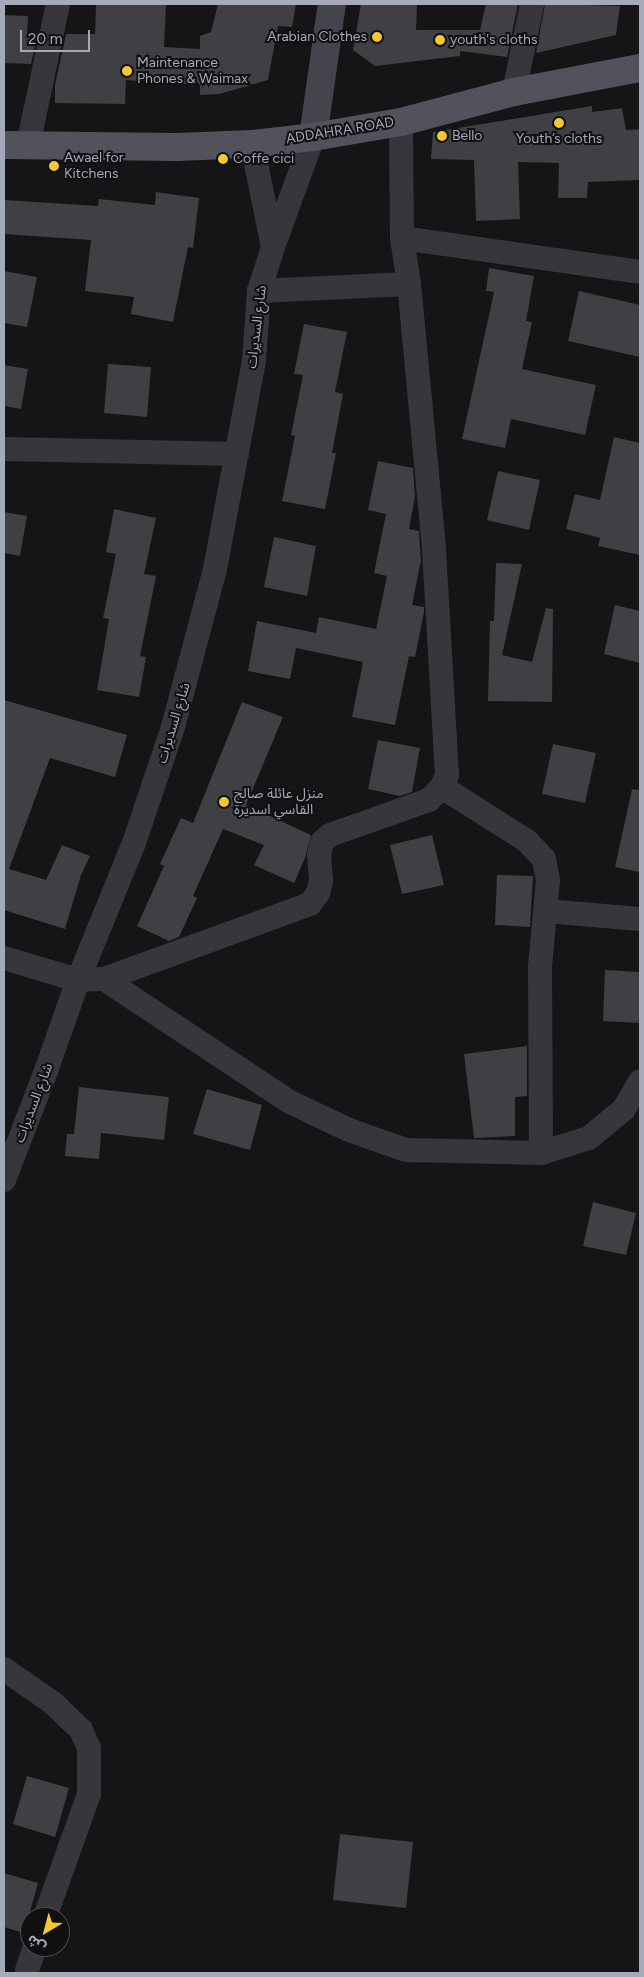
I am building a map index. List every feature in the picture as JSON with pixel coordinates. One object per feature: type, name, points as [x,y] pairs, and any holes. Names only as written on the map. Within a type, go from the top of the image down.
[{"type":"main road","points":[[313,137],[332,4]]},
{"type":"main road","name":"ADDAHRA ROAD","points":[[16,145],[176,147],[252,144],[313,137],[401,122],[514,92],[640,68]]},
{"type":"street","points":[[16,145],[58,4]]},
{"type":"street","points":[[514,92],[532,4]]},
{"type":"street","points":[[4,958],[78,980],[104,979],[310,904],[318,893],[321,881],[319,855],[322,842],[330,835],[429,800],[442,787],[447,775],[434,548],[410,284],[402,238],[401,122]]},
{"type":"street","name":"شارع السديرات","points":[[4,1180],[46,1071],[78,980],[134,843],[173,727],[215,569],[254,361],[259,291],[313,137]]},
{"type":"street","name":"شارع السديرات","points":[[252,144],[273,247]]},
{"type":"street","points":[[402,238],[640,272]]},
{"type":"street","points":[[259,291],[410,284]]},
{"type":"street","points":[[4,449],[237,454]]},
{"type":"street","points":[[442,787],[527,841],[544,859],[548,880],[540,966],[541,1153]]},
{"type":"street","points":[[546,911],[640,919]]},
{"type":"street","points":[[104,979],[290,1102],[349,1130],[406,1150],[541,1153],[589,1138],[624,1110],[640,1081]]},
{"type":"street","points":[[4,1669],[53,1704],[81,1730],[89,1748],[88,1794],[48,1907]]},
{"type":"street","points":[[27,1970],[32,1957]]},
{"type":"building","points":[[96,4],[166,4],[164,47],[200,49],[200,36],[211,32],[218,4],[296,4],[292,27],[278,26],[268,80],[219,94],[200,95],[200,85],[126,80],[125,104],[55,103],[55,85],[66,34],[95,34]]},
{"type":"building","points":[[361,4],[417,4],[416,30],[480,30],[486,4],[518,4],[507,57],[460,51],[460,56],[375,66],[353,50]]},
{"type":"building","points":[[545,4],[620,6],[616,35],[536,53]]},
{"type":"building","points":[[4,15],[28,16],[27,33],[38,33],[31,64],[4,63]]},
{"type":"building","points":[[592,106],[592,112],[622,108],[626,130],[640,129],[640,180],[588,182],[587,198],[558,198],[559,163],[518,162],[520,219],[476,221],[474,160],[431,159],[433,132]]},
{"type":"building","points":[[156,192],[199,198],[193,248],[188,247],[173,322],[131,314],[134,297],[85,291],[91,240],[4,234],[4,200],[98,206],[99,199],[155,205]]},
{"type":"building","points":[[489,268],[534,276],[526,321],[532,322],[522,369],[596,385],[585,435],[511,419],[505,448],[462,439],[494,292],[486,291]]},
{"type":"building","points":[[4,271],[37,277],[27,327],[4,323]]},
{"type":"building","points":[[579,291],[640,305],[640,357],[568,341]]},
{"type":"building","points":[[304,324],[347,332],[335,392],[343,394],[332,453],[336,453],[325,509],[282,501],[295,436],[291,435],[303,375],[294,374]]},
{"type":"building","points":[[108,364],[151,367],[147,417],[104,413]]},
{"type":"building","points":[[4,365],[28,369],[21,409],[4,406]]},
{"type":"building","points":[[614,437],[640,443],[640,555],[598,546],[600,538],[566,529],[575,494],[600,500]]},
{"type":"building","points":[[378,461],[413,468],[415,496],[409,529],[419,531],[421,560],[412,605],[424,607],[424,612],[415,657],[409,656],[395,725],[352,717],[363,662],[296,648],[290,679],[248,671],[257,621],[316,633],[319,617],[376,629],[387,576],[374,573],[386,514],[368,510]]},
{"type":"building","points":[[498,471],[540,480],[529,530],[487,520]]},
{"type":"building","points":[[114,509],[156,518],[144,574],[156,576],[140,656],[146,657],[139,697],[97,690],[109,619],[103,618],[116,554],[106,552]]},
{"type":"building","points":[[4,512],[27,516],[20,556],[4,553]]},
{"type":"building","points":[[274,537],[316,546],[307,596],[264,587]]},
{"type":"building","points":[[496,563],[522,564],[502,655],[532,662],[546,608],[553,609],[552,702],[488,701],[490,621],[494,621]]},
{"type":"building","points":[[615,605],[640,611],[640,663],[604,654]]},
{"type":"building","points":[[4,700],[127,735],[115,777],[50,758],[9,869],[46,880],[62,845],[90,856],[81,875],[65,929],[4,910]]},
{"type":"building","points":[[242,702],[283,717],[246,805],[311,835],[305,858],[294,883],[254,865],[264,845],[223,829],[193,896],[197,898],[179,937],[169,941],[137,926],[164,866],[160,864],[181,818],[193,823]]},
{"type":"building","points":[[378,740],[420,748],[412,792],[400,796],[368,789]]},
{"type":"building","points":[[553,744],[596,753],[585,803],[542,794]]},
{"type":"building","points":[[632,789],[640,790],[640,872],[615,867]]},
{"type":"building","points":[[432,835],[444,885],[402,894],[390,845]]},
{"type":"building","points":[[497,875],[533,876],[530,927],[495,925]]},
{"type":"building","points":[[605,970],[640,972],[640,1023],[603,1021]]},
{"type":"building","points":[[527,1046],[527,1096],[515,1097],[515,1136],[474,1138],[464,1054]]},
{"type":"building","points":[[79,1087],[169,1097],[164,1140],[101,1133],[99,1159],[65,1156],[67,1134],[74,1134]]},
{"type":"building","points":[[207,1089],[262,1105],[250,1150],[193,1134]]},
{"type":"building","points":[[593,1202],[636,1213],[626,1255],[583,1246]]},
{"type":"building","points":[[27,1776],[69,1788],[55,1837],[13,1824]]},
{"type":"building","points":[[340,1834],[413,1842],[406,1908],[333,1900]]},
{"type":"building","points":[[4,1873],[38,1883],[31,1907],[20,1907],[20,1932],[4,1927]]},
{"type":"place","name":"Arabian Clothes","points":[[377,37]]},
{"type":"place","name":"youth's cloths","points":[[440,40]]},
{"type":"place","name":"Maintenance Phones & Waimax","points":[[127,71]]},
{"type":"place","name":"Youth’s cloths","points":[[559,123]]},
{"type":"place","name":"Bello","points":[[442,136]]},
{"type":"place","name":"Coffe cici","points":[[223,159]]},
{"type":"place","name":"Awael for Kitchens","points":[[54,166]]},
{"type":"place","name":"منزل عائلة صالح القاسي اسديرة","points":[[224,802]]}]
